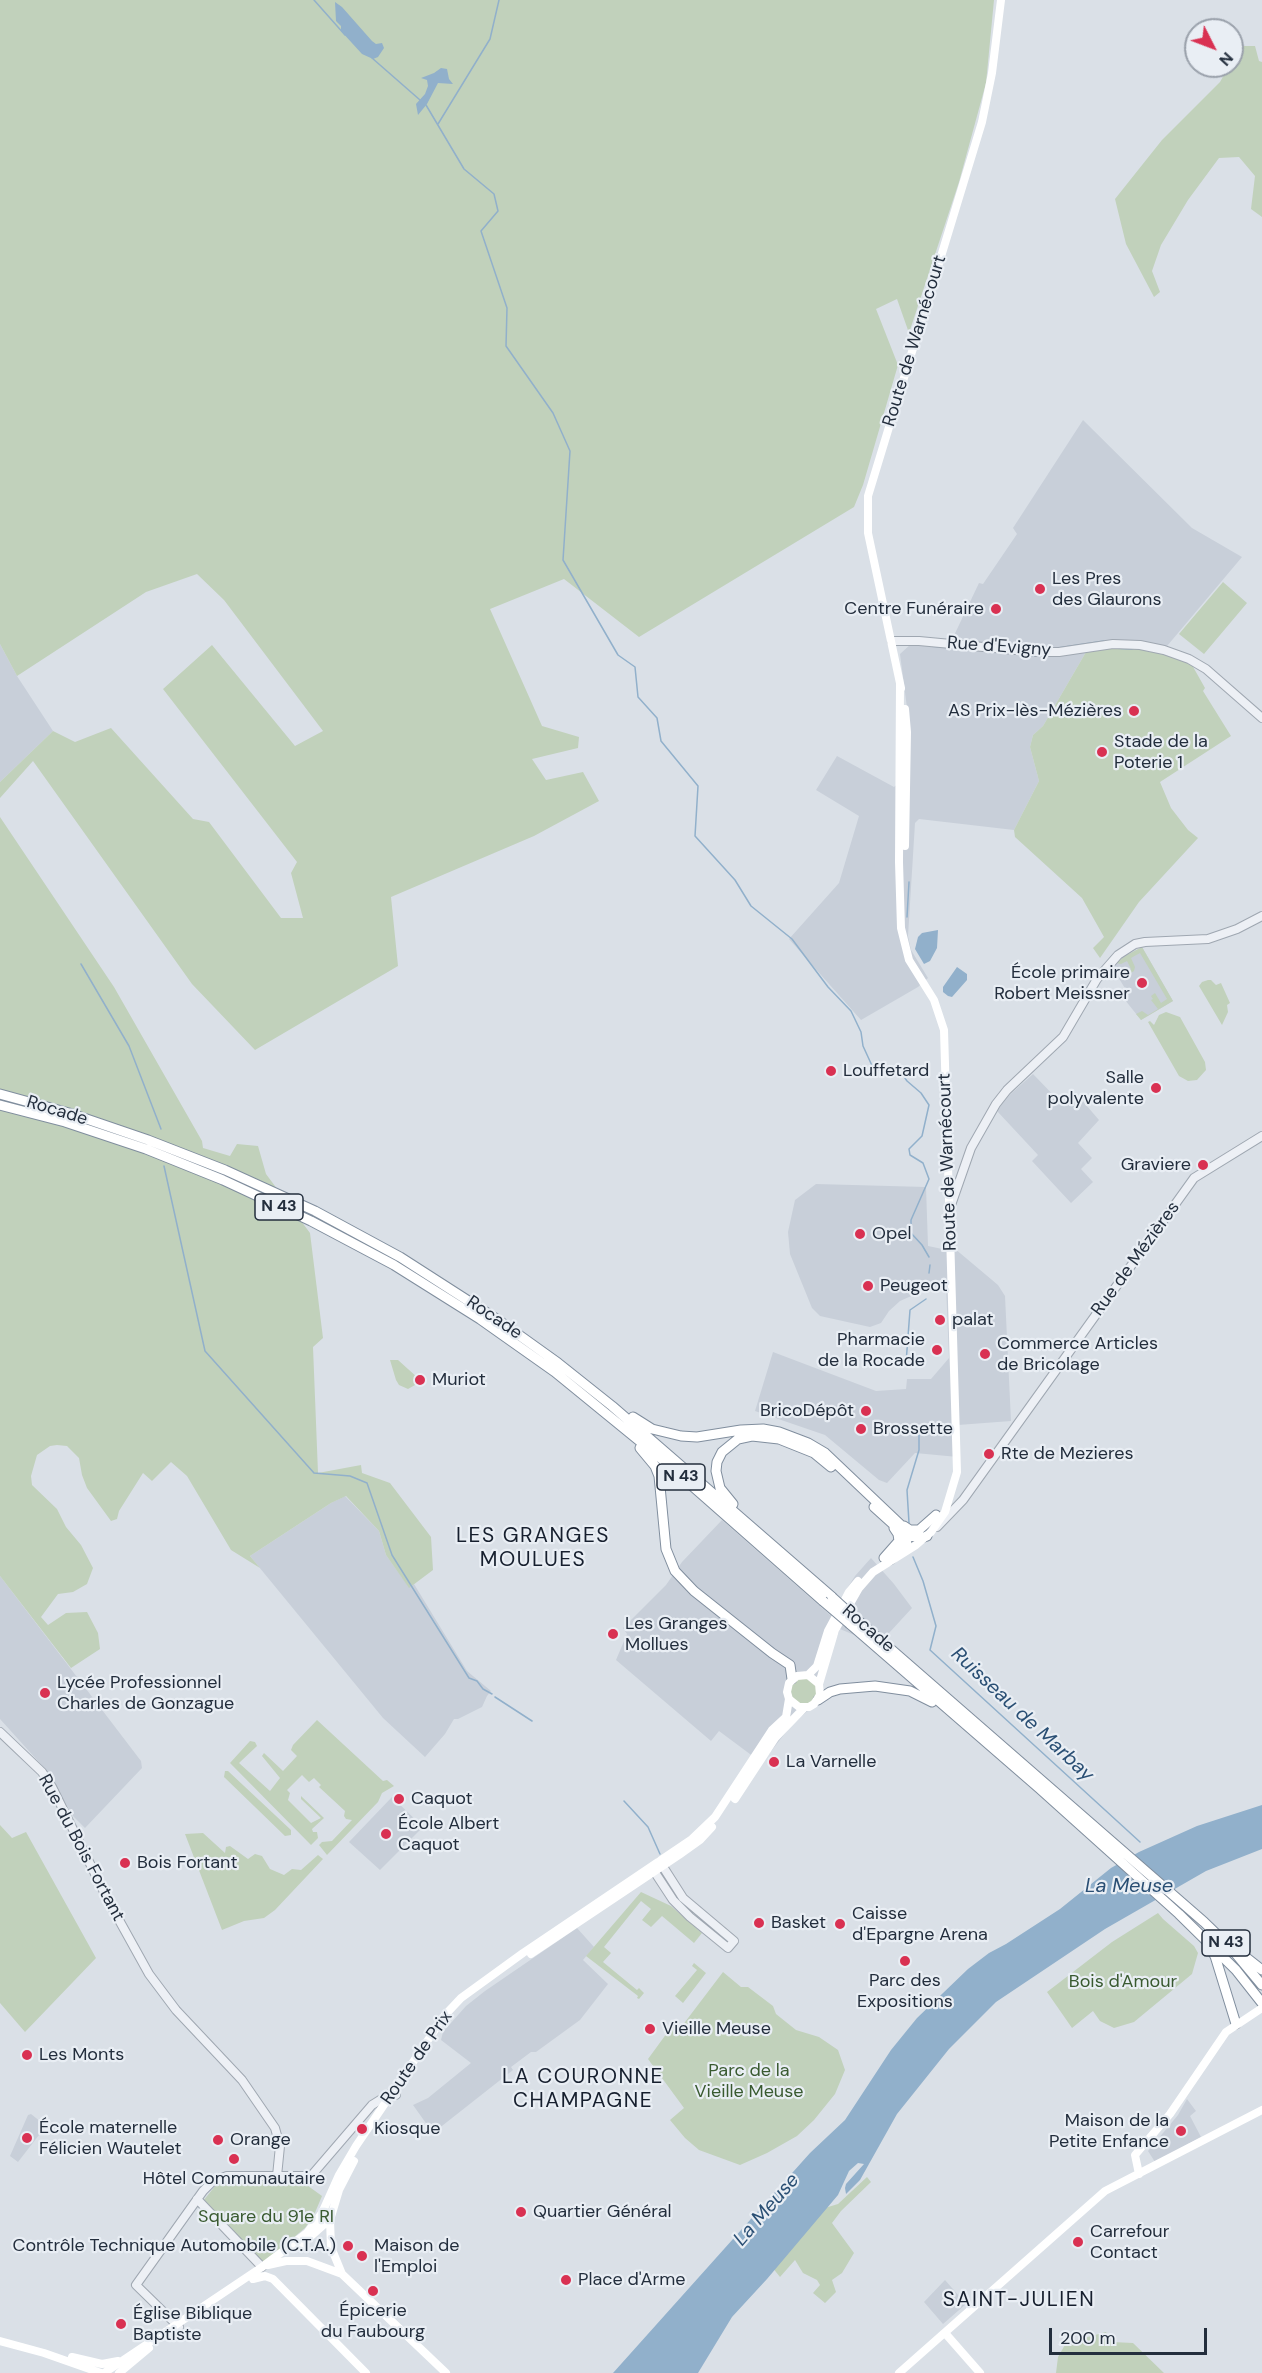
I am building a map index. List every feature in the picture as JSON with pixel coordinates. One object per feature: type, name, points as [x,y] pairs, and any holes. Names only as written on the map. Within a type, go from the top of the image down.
[{"type":"highway","name":"Rocade","points":[[0,1094],[69,1113],[225,1170],[315,1211],[400,1257],[491,1315],[558,1363],[612,1406],[764,1537],[827,1599]]},
{"type":"highway","name":"N 43","points":[[0,1105],[65,1122],[146,1149],[223,1180],[311,1221],[394,1265],[470,1313],[579,1391],[827,1599],[954,1716],[1039,1788],[1097,1842],[1182,1910],[1214,1931],[1262,1985]]},
{"type":"highway","points":[[579,1391],[630,1437],[655,1466],[661,1488],[666,1549],[675,1571],[694,1592],[790,1665],[792,1679]]},
{"type":"highway","points":[[612,1406],[624,1409],[652,1429],[681,1436],[713,1435],[756,1429],[793,1437],[825,1453],[894,1522],[910,1542]]},
{"type":"highway","points":[[764,1537],[720,1488],[716,1471],[722,1452],[738,1439],[752,1436],[779,1439],[814,1453],[894,1522],[908,1529],[919,1530],[936,1515]]},
{"type":"highway","points":[[887,1559],[899,1541],[894,1522]]},
{"type":"highway","points":[[887,1559],[910,1542],[929,1534]]},
{"type":"highway","name":"Rocade","points":[[852,1621],[912,1668],[1105,1834],[1182,1910]]},
{"type":"highway","points":[[818,1700],[840,1689],[874,1686],[897,1687],[921,1695],[954,1716]]},
{"type":"highway","name":"N 43","points":[[1182,1910],[1194,1927],[1236,1970],[1261,2007]]},
{"type":"highway","points":[[1194,1927],[1215,1956],[1236,2024]]},
{"type":"highway","points":[[1214,1931],[1262,1970]]},
{"type":"main road","name":"Route de Warnécourt","points":[[910,1542],[930,1525],[948,1499],[957,1472],[944,1030],[934,1000],[909,960],[901,928],[900,684],[868,533],[868,496],[978,137],[991,84],[1001,0]]},
{"type":"main road","name":"Route de Warnécourt","points":[[929,1534],[945,1512],[955,1442]]},
{"type":"main road","points":[[792,1679],[808,1675],[817,1666],[828,1631],[849,1592],[870,1568],[887,1559]]},
{"type":"main road","points":[[818,1700],[819,1684],[835,1630],[859,1588],[887,1559]]},
{"type":"main road","points":[[808,1675],[819,1684]]},
{"type":"main road","name":"Route de Prix","points":[[657,1867],[715,1817],[764,1742],[786,1717],[789,1699],[787,1688],[792,1679]]},
{"type":"main road","points":[[789,1699],[795,1706],[804,1708]]},
{"type":"main road","name":"Route de Prix","points":[[342,2274],[331,2247],[330,2220],[344,2178],[445,2015],[461,1998],[523,1953],[700,1840],[720,1818],[776,1738],[804,1708],[818,1700]]},
{"type":"main road","points":[[1139,2174],[1135,2155],[1170,2114],[1226,2032],[1261,2007]]},
{"type":"main road","name":"Route de Prix","points":[[310,2233],[356,2146],[394,2094]]},
{"type":"main road","points":[[899,2373],[1105,2191],[1262,2110]]},
{"type":"main road","points":[[330,2220],[327,2213],[332,2193]]},
{"type":"main road","name":"Route de Prix","points":[[310,2233],[330,2220]]},
{"type":"main road","points":[[178,2325],[253,2279],[310,2233]]},
{"type":"main road","points":[[44,2353],[87,2370],[103,2373],[122,2367],[310,2233]]},
{"type":"main road","points":[[262,2267],[286,2261],[307,2261],[342,2274],[446,2373]]},
{"type":"main road","points":[[253,2279],[266,2276],[273,2279],[366,2373]]},
{"type":"main road","points":[[945,2333],[980,2373]]},
{"type":"main road","points":[[0,2342],[44,2353],[122,2367]]},
{"type":"main road","points":[[95,2363],[103,2373]]},
{"type":"street","name":"Rue d'Evigny","points":[[892,641],[919,641],[1037,652],[1059,652],[1113,644],[1140,645],[1189,658],[1206,669],[1262,718]]},
{"type":"street","points":[[949,1212],[971,1148],[996,1104],[1063,1037],[1107,966],[1125,949],[1145,942],[1208,939],[1238,929],[1262,916]]},
{"type":"street","name":"Rue de Mézières","points":[[929,1534],[963,1501],[1194,1178],[1262,1136]]},
{"type":"street","points":[[954,1486],[958,1494],[968,1493]]},
{"type":"street","points":[[948,1499],[968,1493]]},
{"type":"street","points":[[948,1499],[955,1504],[963,1501]]},
{"type":"street","name":"Rue du Bois Fortant","points":[[0,1732],[42,1772],[52,1787],[109,1902],[149,1974],[176,2010],[242,2080],[275,2128],[280,2146],[278,2176]]},
{"type":"street","points":[[657,1867],[683,1898],[734,1941],[728,1948],[684,1912],[673,1900],[657,1867]]},
{"type":"street","points":[[178,2325],[136,2285],[197,2199],[212,2182],[227,2176],[311,2176],[363,2114],[377,2101],[394,2094]]},
{"type":"street","points":[[197,2199],[262,2267]]},
{"type":"shaded area","points":[[1083,420],[1192,528],[1242,557],[1162,652],[1086,652],[1043,726],[1033,735],[1030,747],[1039,781],[1014,830],[919,819],[915,823],[908,936],[911,950],[928,978],[918,987],[861,1020],[789,939],[839,883],[859,816],[816,790],[837,756],[894,787],[909,774],[909,723],[900,654],[911,644],[949,646],[979,583],[983,584],[1017,534],[1013,528]]},
{"type":"shaded area","points":[[0,644],[17,676],[53,731],[0,782]]},
{"type":"shaded area","name":"École primaire Robert Meissner","points":[[1142,947],[1173,1001],[1141,1020],[1125,1000],[1126,990],[1112,967],[1125,956]]},
{"type":"shaded area","points":[[1033,1074],[1062,1104],[1074,1091],[1099,1120],[1078,1143],[1092,1158],[1081,1169],[1093,1182],[1071,1203],[1032,1161],[1038,1155],[997,1111],[1005,1099]]},
{"type":"shaded area","points":[[816,1184],[926,1187],[928,1246],[947,1250],[954,1248],[998,1285],[1005,1296],[1011,1421],[958,1425],[958,1457],[915,1453],[887,1483],[879,1480],[825,1435],[755,1411],[773,1352],[876,1391],[906,1389],[907,1379],[931,1379],[949,1358],[946,1285],[934,1286],[900,1301],[881,1323],[870,1327],[820,1316],[812,1308],[790,1254],[788,1232],[795,1200]]},
{"type":"shaded area","points":[[345,1496],[379,1531],[386,1555],[409,1587],[414,1584],[467,1671],[491,1691],[482,1707],[454,1719],[445,1734],[425,1757],[383,1718],[250,1556]]},
{"type":"shaded area","points":[[722,1520],[830,1615],[855,1576],[871,1558],[912,1608],[878,1645],[840,1629],[821,1678],[820,1701],[793,1723],[762,1763],[719,1731],[711,1741],[616,1660],[627,1634],[623,1628],[666,1585],[682,1562]]},
{"type":"shaded area","name":"Lycée Professionnel Charles de Gonzague","points":[[0,1576],[141,1761],[142,1768],[85,1828],[73,1816],[47,1771],[0,1719]]},
{"type":"shaded area","name":"École Albert Caquot","points":[[392,1797],[423,1827],[380,1870],[349,1842]]},
{"type":"shaded area","points":[[577,1928],[594,1947],[583,1960],[608,1984],[580,2020],[511,2067],[513,2070],[433,2133],[413,2105],[428,2098],[471,2063],[441,2040],[443,2032],[466,2006],[485,1991]]},
{"type":"shaded area","name":"Maison de la Petite Enfance","points":[[1187,2099],[1196,2111],[1190,2116],[1201,2137],[1155,2162],[1148,2151],[1178,2115]]},
{"type":"shaded area","name":"École maternelle Félicien Wautelet","points":[[31,2114],[46,2126],[18,2162],[10,2156],[28,2115]]},
{"type":"shaded area","points":[[945,2280],[966,2304],[943,2324],[924,2302]]},
{"type":"green space","points":[[0,0],[994,0],[986,83],[959,182],[909,333],[897,299],[876,309],[898,365],[863,485],[854,507],[639,637],[564,579],[490,609],[542,726],[579,737],[578,748],[532,759],[546,780],[583,772],[599,801],[534,836],[391,897],[398,966],[255,1050],[192,984],[33,761],[0,798],[0,782],[53,731],[75,742],[111,728],[193,819],[209,822],[281,918],[303,918],[291,873],[297,862],[163,689],[212,645],[295,746],[323,731],[224,600],[197,574],[146,592],[17,676],[0,644]]},
{"type":"green space","points":[[1244,46],[1255,46],[1259,61],[1262,62],[1262,217],[1251,209],[1255,176],[1239,157],[1219,158],[1188,200],[1161,245],[1152,271],[1160,292],[1154,297],[1126,244],[1115,199],[1162,140],[1222,78],[1244,78]]},
{"type":"green space","points":[[1223,582],[1247,603],[1204,654],[1179,634]]},
{"type":"green space","points":[[1133,647],[1162,652],[1192,665],[1205,688],[1203,691],[1231,736],[1160,782],[1171,808],[1188,830],[1198,838],[1139,902],[1100,958],[1093,948],[1104,937],[1082,898],[1015,837],[1014,830],[1039,781],[1030,747],[1033,735],[1043,726],[1086,652],[1094,648]]},
{"type":"green space","points":[[0,817],[114,987],[202,1141],[203,1148],[230,1156],[237,1144],[258,1146],[266,1174],[310,1233],[323,1338],[313,1347],[318,1473],[361,1465],[362,1473],[390,1483],[431,1537],[433,1570],[409,1588],[386,1555],[379,1531],[346,1496],[331,1503],[250,1556],[260,1568],[231,1550],[187,1476],[171,1462],[152,1481],[143,1473],[119,1511],[117,1519],[111,1521],[87,1488],[79,1458],[67,1446],[57,1445],[50,1446],[37,1455],[31,1476],[32,1485],[57,1509],[93,1568],[87,1584],[73,1592],[58,1594],[41,1617],[48,1625],[66,1613],[87,1612],[98,1633],[100,1649],[71,1668],[0,1576]]},
{"type":"green space","points":[[1142,947],[1173,1001],[1141,1020],[1136,1014],[1142,1011],[1148,1015],[1158,1009],[1151,1000],[1153,999],[1151,996],[1155,993],[1161,1003],[1167,999],[1140,953],[1131,958],[1135,967],[1134,971],[1123,978],[1118,971],[1119,968],[1123,974],[1131,969],[1127,961],[1121,964],[1116,963]]},
{"type":"green space","points":[[1208,980],[1216,985],[1221,983],[1230,1003],[1227,1005],[1228,1012],[1222,1025],[1199,986]]},
{"type":"green space","points":[[1166,1012],[1180,1017],[1205,1062],[1206,1070],[1197,1080],[1188,1081],[1179,1076],[1148,1022],[1154,1025],[1159,1015]]},
{"type":"green space","points":[[390,1360],[398,1360],[418,1378],[415,1385],[408,1389],[399,1385]]},
{"type":"green space","points":[[804,1678],[813,1682],[817,1691],[813,1700],[804,1704],[795,1700],[791,1691],[795,1682]]},
{"type":"green space","points":[[317,1720],[383,1781],[387,1780],[394,1786],[382,1793],[378,1802],[327,1855],[319,1845],[322,1842],[332,1841],[352,1820],[346,1819],[345,1811],[319,1787],[321,1785],[314,1778],[309,1782],[302,1775],[287,1790],[290,1793],[288,1800],[311,1823],[321,1818],[301,1799],[301,1796],[324,1818],[312,1829],[313,1832],[317,1832],[318,1838],[311,1845],[230,1763],[250,1741],[255,1742],[257,1746],[239,1763],[270,1791],[280,1778],[262,1756],[264,1753],[283,1771],[297,1756],[291,1750],[293,1745]]},
{"type":"green space","points":[[225,1771],[228,1771],[291,1830],[291,1835],[285,1836],[224,1777]]},
{"type":"green space","points":[[0,1825],[12,1838],[26,1832],[96,1958],[25,2032],[0,2003]]},
{"type":"green space","points":[[203,1833],[225,1853],[226,1847],[230,1846],[248,1859],[255,1854],[262,1856],[270,1869],[284,1875],[292,1869],[301,1870],[318,1855],[323,1859],[275,1910],[264,1918],[244,1921],[222,1930],[185,1834]]},
{"type":"green space","points":[[641,1892],[671,1906],[702,1933],[694,1943],[662,1916],[651,1927],[642,1920],[651,1909],[641,1901],[604,1947],[611,1953],[603,1962],[637,1990],[639,1988],[644,1993],[639,1999],[586,1956]]},
{"type":"green space","name":"Bois d'Amour","points":[[1158,1913],[1194,1946],[1198,1953],[1192,1974],[1134,2022],[1114,2028],[1100,2021],[1093,2011],[1072,2028],[1047,1992],[1112,1942]]},
{"type":"green space","points":[[694,1963],[706,1973],[683,2003],[675,1996],[697,1970],[692,1966]]},
{"type":"green space","name":"Parc de la Vieille Meuse","points":[[723,1972],[741,1987],[748,1987],[773,2006],[776,2014],[796,2030],[819,2037],[838,2050],[845,2070],[835,2094],[814,2120],[797,2136],[740,2165],[699,2150],[685,2138],[670,2120],[684,2108],[648,2059],[675,2022],[682,2026]]},
{"type":"green space","points":[[867,2177],[871,2182],[832,2223],[854,2253],[842,2273],[832,2280],[836,2292],[825,2303],[813,2293],[820,2285],[817,2280],[803,2273],[795,2260],[780,2277],[772,2267],[815,2211],[838,2204]]},
{"type":"green space","name":"Square du 91e RI","points":[[229,2180],[304,2183],[322,2196],[314,2215],[305,2228],[263,2263],[203,2201],[216,2185]]},
{"type":"green space","points":[[1106,2332],[1112,2342],[1133,2343],[1164,2373],[1056,2373],[1058,2357],[1066,2343]]},
{"type":"water","points":[[335,2],[372,41],[376,44],[382,43],[384,48],[378,57],[373,59],[362,54],[341,31],[341,26],[336,21]]},
{"type":"water","points":[[441,68],[447,69],[449,79],[453,84],[438,83],[427,104],[418,115],[416,104],[425,94],[428,86],[427,80],[421,78]]},
{"type":"water","points":[[938,930],[937,948],[930,961],[924,964],[915,949],[918,937],[922,933]]},
{"type":"water","points":[[957,967],[967,974],[967,980],[952,997],[943,992],[943,987]]},
{"type":"water","name":"La Meuse","points":[[1262,1805],[1262,1849],[1206,1871],[1105,1929],[996,2002],[949,2049],[897,2114],[860,2180],[846,2194],[846,2184],[864,2164],[858,2163],[849,2171],[838,2195],[732,2317],[698,2373],[613,2373],[810,2153],[845,2120],[891,2050],[917,2018],[968,1969],[989,1953],[1060,1909],[1111,1868],[1139,1852],[1197,1826]]},
{"type":"waterway","name":"Ruisseau de Marbay","points":[[314,0],[345,35]]},
{"type":"waterway","points":[[438,124],[490,39],[499,0]]},
{"type":"waterway","name":"Ruisseau de Marbay","points":[[372,58],[420,100]]},
{"type":"waterway","name":"Ruisseau de Marbay","points":[[426,105],[464,169],[494,194],[498,211],[481,231],[507,308],[506,346],[553,413],[570,451],[563,560],[618,655],[635,667],[638,697],[657,718],[661,741],[698,786],[695,836],[735,880],[751,906],[792,939],[828,987],[851,1011],[874,1070],[901,1072],[929,1105],[922,1136],[909,1149],[910,1155],[923,1163],[929,1179],[911,1220],[911,1233],[929,1257]]},
{"type":"waterway","points":[[1058,648],[1104,641]]},
{"type":"waterway","points":[[1021,645],[1044,648]]},
{"type":"waterway","points":[[930,646],[990,651]]},
{"type":"waterway","points":[[1112,648],[1132,649]]},
{"type":"waterway","points":[[1027,656],[1048,656]]},
{"type":"waterway","points":[[907,917],[909,882]]},
{"type":"waterway","points":[[81,964],[129,1046],[161,1129]]},
{"type":"waterway","points":[[164,1166],[205,1351],[314,1473],[350,1476],[367,1483],[392,1555],[469,1678],[477,1681],[483,1689],[492,1694]]},
{"type":"waterway","name":"Ruisseau de Marbay","points":[[929,1273],[930,1265]]},
{"type":"waterway","name":"Ruisseau de Marbay","points":[[928,1282],[928,1289]]},
{"type":"waterway","name":"Ruisseau de Marbay","points":[[906,1363],[910,1310],[926,1299]]},
{"type":"waterway","name":"Ruisseau de Marbay","points":[[909,1523],[907,1490],[919,1450],[919,1432]]},
{"type":"waterway","name":"Ruisseau de Marbay","points":[[913,1557],[923,1581],[936,1626],[930,1650],[1140,1842]]},
{"type":"waterway","points":[[495,1697],[532,1721]]},
{"type":"waterway","points":[[624,1801],[648,1827],[660,1854]]},
{"type":"place","name":"Les Pres des Glaurons","points":[[1040,589]]},
{"type":"place","name":"Centre Funéraire","points":[[996,609]]},
{"type":"place","name":"AS Prix-lès-Mézières","points":[[1134,711]]},
{"type":"place","name":"Stade de la Poterie 1","points":[[1102,752]]},
{"type":"place","name":"École primaire Robert Meissner","points":[[1142,983]]},
{"type":"place","name":"Louffetard","points":[[831,1071]]},
{"type":"place","name":"Salle polyvalente","points":[[1156,1088]]},
{"type":"place","name":"Graviere","points":[[1203,1165]]},
{"type":"place","name":"Opel","points":[[860,1234]]},
{"type":"place","name":"Peugeot","points":[[868,1286]]},
{"type":"place","name":"palat","points":[[940,1320]]},
{"type":"place","name":"Pharmacie de la Rocade","points":[[937,1350]]},
{"type":"place","name":"Commerce Articles de Bricolage","points":[[985,1354]]},
{"type":"place","name":"Muriot","points":[[420,1380]]},
{"type":"place","name":"BricoDépôt","points":[[866,1411]]},
{"type":"place","name":"Brossette","points":[[861,1429]]},
{"type":"place","name":"Rte de Mezieres","points":[[989,1454]]},
{"type":"place","name":"Les Granges Mollues","points":[[613,1634]]},
{"type":"place","name":"Lycée Professionnel Charles de Gonzague","points":[[45,1693]]},
{"type":"place","name":"La Varnelle","points":[[774,1762]]},
{"type":"place","name":"Caquot","points":[[399,1799]]},
{"type":"place","name":"École Albert Caquot","points":[[386,1834]]},
{"type":"place","name":"Bois Fortant","points":[[125,1863]]},
{"type":"place","name":"Basket","points":[[759,1923]]},
{"type":"place","name":"Caisse d'Epargne Arena","points":[[840,1924]]},
{"type":"place","name":"Parc des Expositions","points":[[905,1961]]},
{"type":"place","name":"Vieille Meuse","points":[[650,2029]]},
{"type":"place","name":"Les Monts","points":[[27,2055]]},
{"type":"place","name":"Kiosque","points":[[362,2129]]},
{"type":"place","name":"Maison de la Petite Enfance","points":[[1181,2131]]},
{"type":"place","name":"École maternelle Félicien Wautelet","points":[[27,2138]]},
{"type":"place","name":"Orange","points":[[218,2140]]},
{"type":"place","name":"Hôtel Communautaire","points":[[234,2159]]},
{"type":"place","name":"Quartier Général","points":[[521,2212]]},
{"type":"place","name":"Carrefour Contact","points":[[1078,2242]]},
{"type":"place","name":"Contrôle Technique Automobile (C.T.A.)","points":[[348,2246]]},
{"type":"place","name":"Maison de l'Emploi","points":[[362,2256]]},
{"type":"place","name":"Place d'Arme","points":[[566,2280]]},
{"type":"place","name":"Épicerie du Faubourg","points":[[373,2291]]},
{"type":"place","name":"Église Biblique Baptiste","points":[[121,2324]]},
{"type":"district","name":"LES GRANGES MOULUES","points":[[533,1548]]},
{"type":"district","name":"LA COURONNE CHAMPAGNE","points":[[583,2089]]},
{"type":"district","name":"SAINT-JULIEN","points":[[1019,2300]]}]
